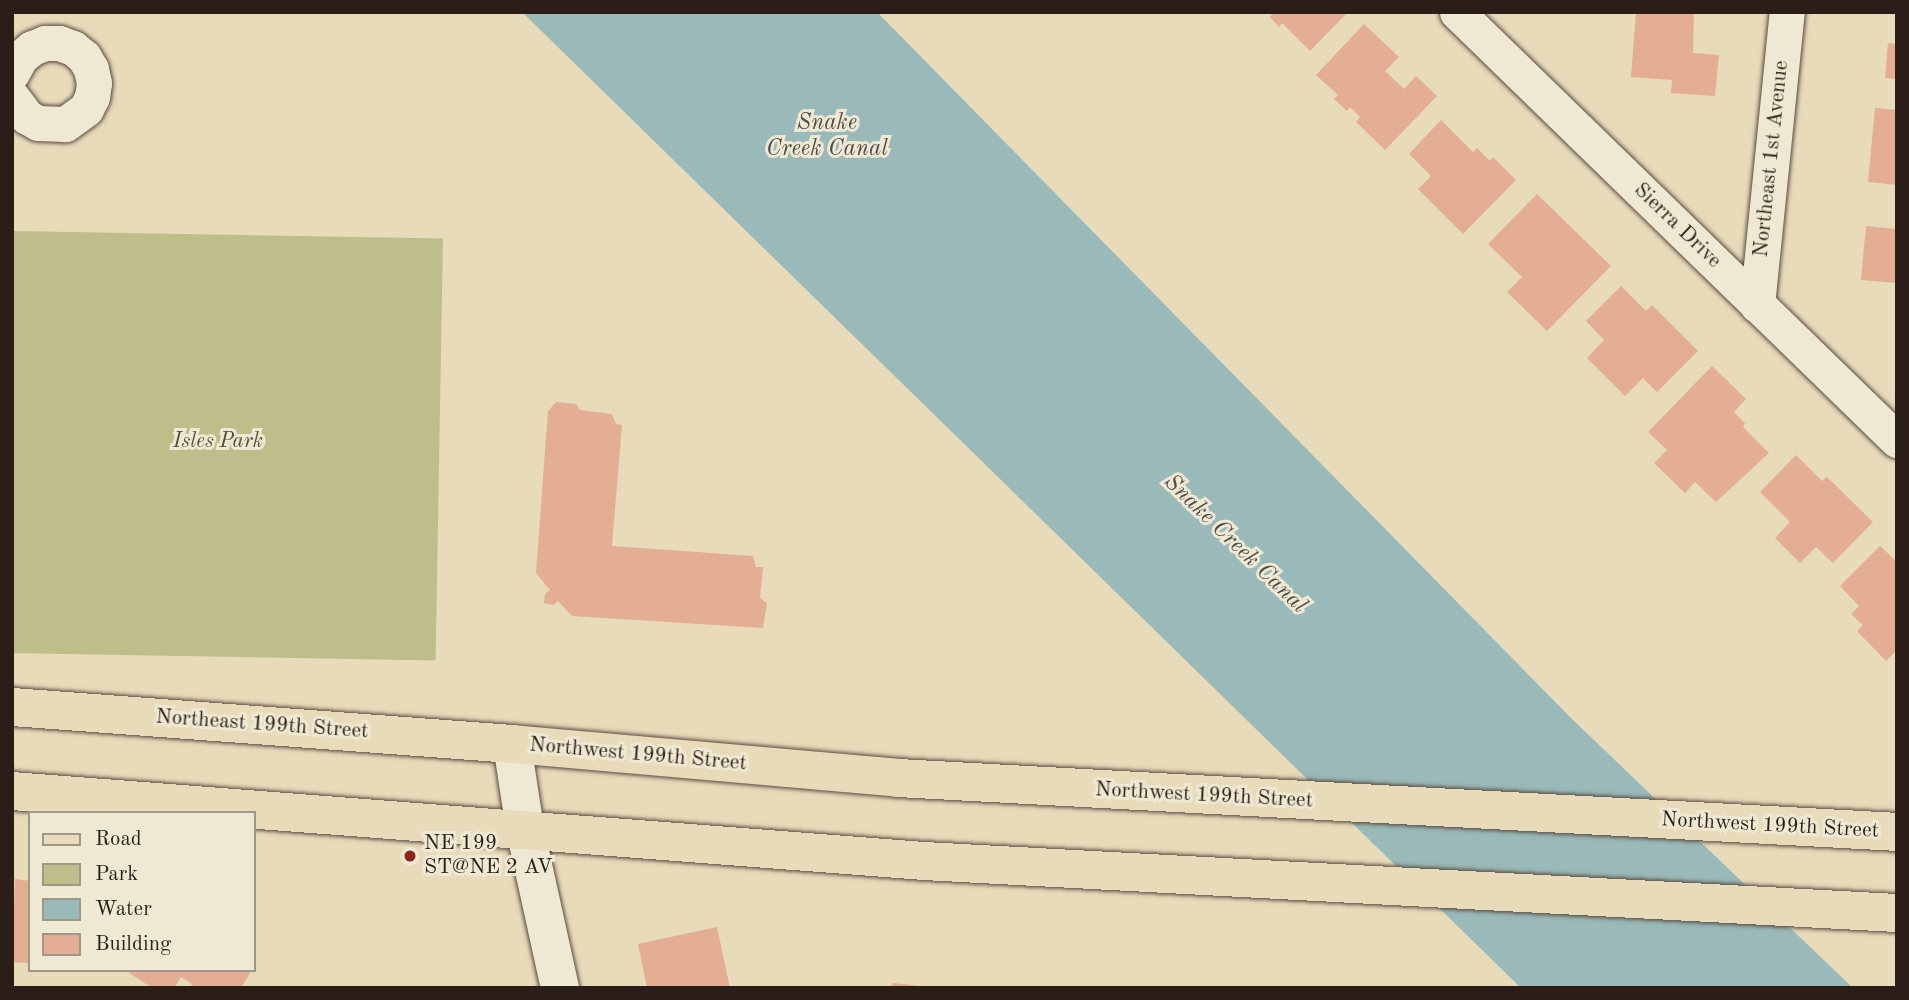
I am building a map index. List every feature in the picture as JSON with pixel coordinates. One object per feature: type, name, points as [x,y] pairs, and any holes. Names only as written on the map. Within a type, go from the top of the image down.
[{"type":"main road","name":"Northeast 199th Street","points":[[12,707],[512,744]]},
{"type":"main road","name":"Northwest 199th Street","points":[[512,744],[898,778],[1291,802],[1897,832]]},
{"type":"main road","points":[[12,791],[924,861],[1897,913]]},
{"type":"street","name":"Sierra Drive","points":[[1457,12],[1897,440]]},
{"type":"street","name":"Northeast 1st Avenue","points":[[1757,305],[1787,12]]},
{"type":"street","points":[[12,73],[20,57],[32,48],[45,43],[59,43],[73,48],[84,57],[92,69],[94,83],[92,97],[86,109],[65,124],[38,124],[18,108],[12,97]]},
{"type":"street","points":[[512,744],[525,829],[559,988]]},
{"type":"green space","name":"Isles Park","points":[[12,231],[443,239],[436,660],[12,653]]},
{"type":"water","name":"Snake Creek Canal","points":[[522,12],[877,12],[1572,719],[1853,988],[1521,988]]},
{"type":"building","points":[[1274,12],[1348,12],[1310,51],[1282,23],[1279,27],[1270,17]]},
{"type":"building","points":[[1636,12],[1694,12],[1693,53],[1719,55],[1715,96],[1671,93],[1672,80],[1631,77]]},
{"type":"building","points":[[1364,24],[1399,57],[1385,71],[1404,89],[1416,76],[1437,96],[1385,150],[1356,122],[1360,117],[1350,107],[1347,111],[1334,99],[1338,95],[1316,75]]},
{"type":"building","points":[[1888,43],[1897,44],[1897,79],[1885,78]]},
{"type":"building","points":[[1875,108],[1897,110],[1897,185],[1868,182]]},
{"type":"building","points":[[1441,120],[1473,152],[1477,148],[1490,161],[1493,157],[1516,180],[1463,234],[1418,189],[1431,176],[1409,154]]},
{"type":"building","points":[[1537,194],[1611,266],[1547,331],[1507,292],[1522,277],[1488,244]]},
{"type":"building","points":[[1866,226],[1897,229],[1897,283],[1861,280]]},
{"type":"building","points":[[1621,286],[1646,311],[1652,305],[1698,351],[1657,392],[1643,378],[1625,396],[1587,358],[1604,340],[1586,321]]},
{"type":"building","points":[[1712,366],[1746,399],[1734,412],[1745,423],[1743,427],[1769,453],[1716,502],[1695,482],[1685,493],[1654,463],[1667,450],[1648,432]]},
{"type":"building","points":[[556,402],[576,404],[580,410],[612,414],[616,424],[622,425],[612,546],[753,556],[756,567],[763,567],[760,598],[767,603],[763,628],[572,616],[558,601],[554,605],[544,603],[545,594],[550,590],[536,573],[548,411]]},
{"type":"building","points":[[1796,455],[1822,481],[1827,477],[1873,522],[1833,563],[1816,547],[1800,563],[1775,538],[1790,522],[1760,492]]},
{"type":"building","points":[[1880,546],[1897,562],[1897,650],[1886,661],[1857,631],[1863,625],[1851,614],[1859,606],[1840,586]]},
{"type":"building","points":[[15,879],[28,881],[28,963],[12,962]]},
{"type":"building","points":[[717,927],[730,988],[647,988],[638,944]]},
{"type":"building","points":[[128,972],[251,972],[241,988],[190,988],[192,984],[181,977],[174,988],[152,988]]},
{"type":"building","points":[[893,983],[921,986],[921,988],[889,988]]},
{"type":"place","name":"NE 199 ST@NE 2 AV","points":[[410,856]]}]
